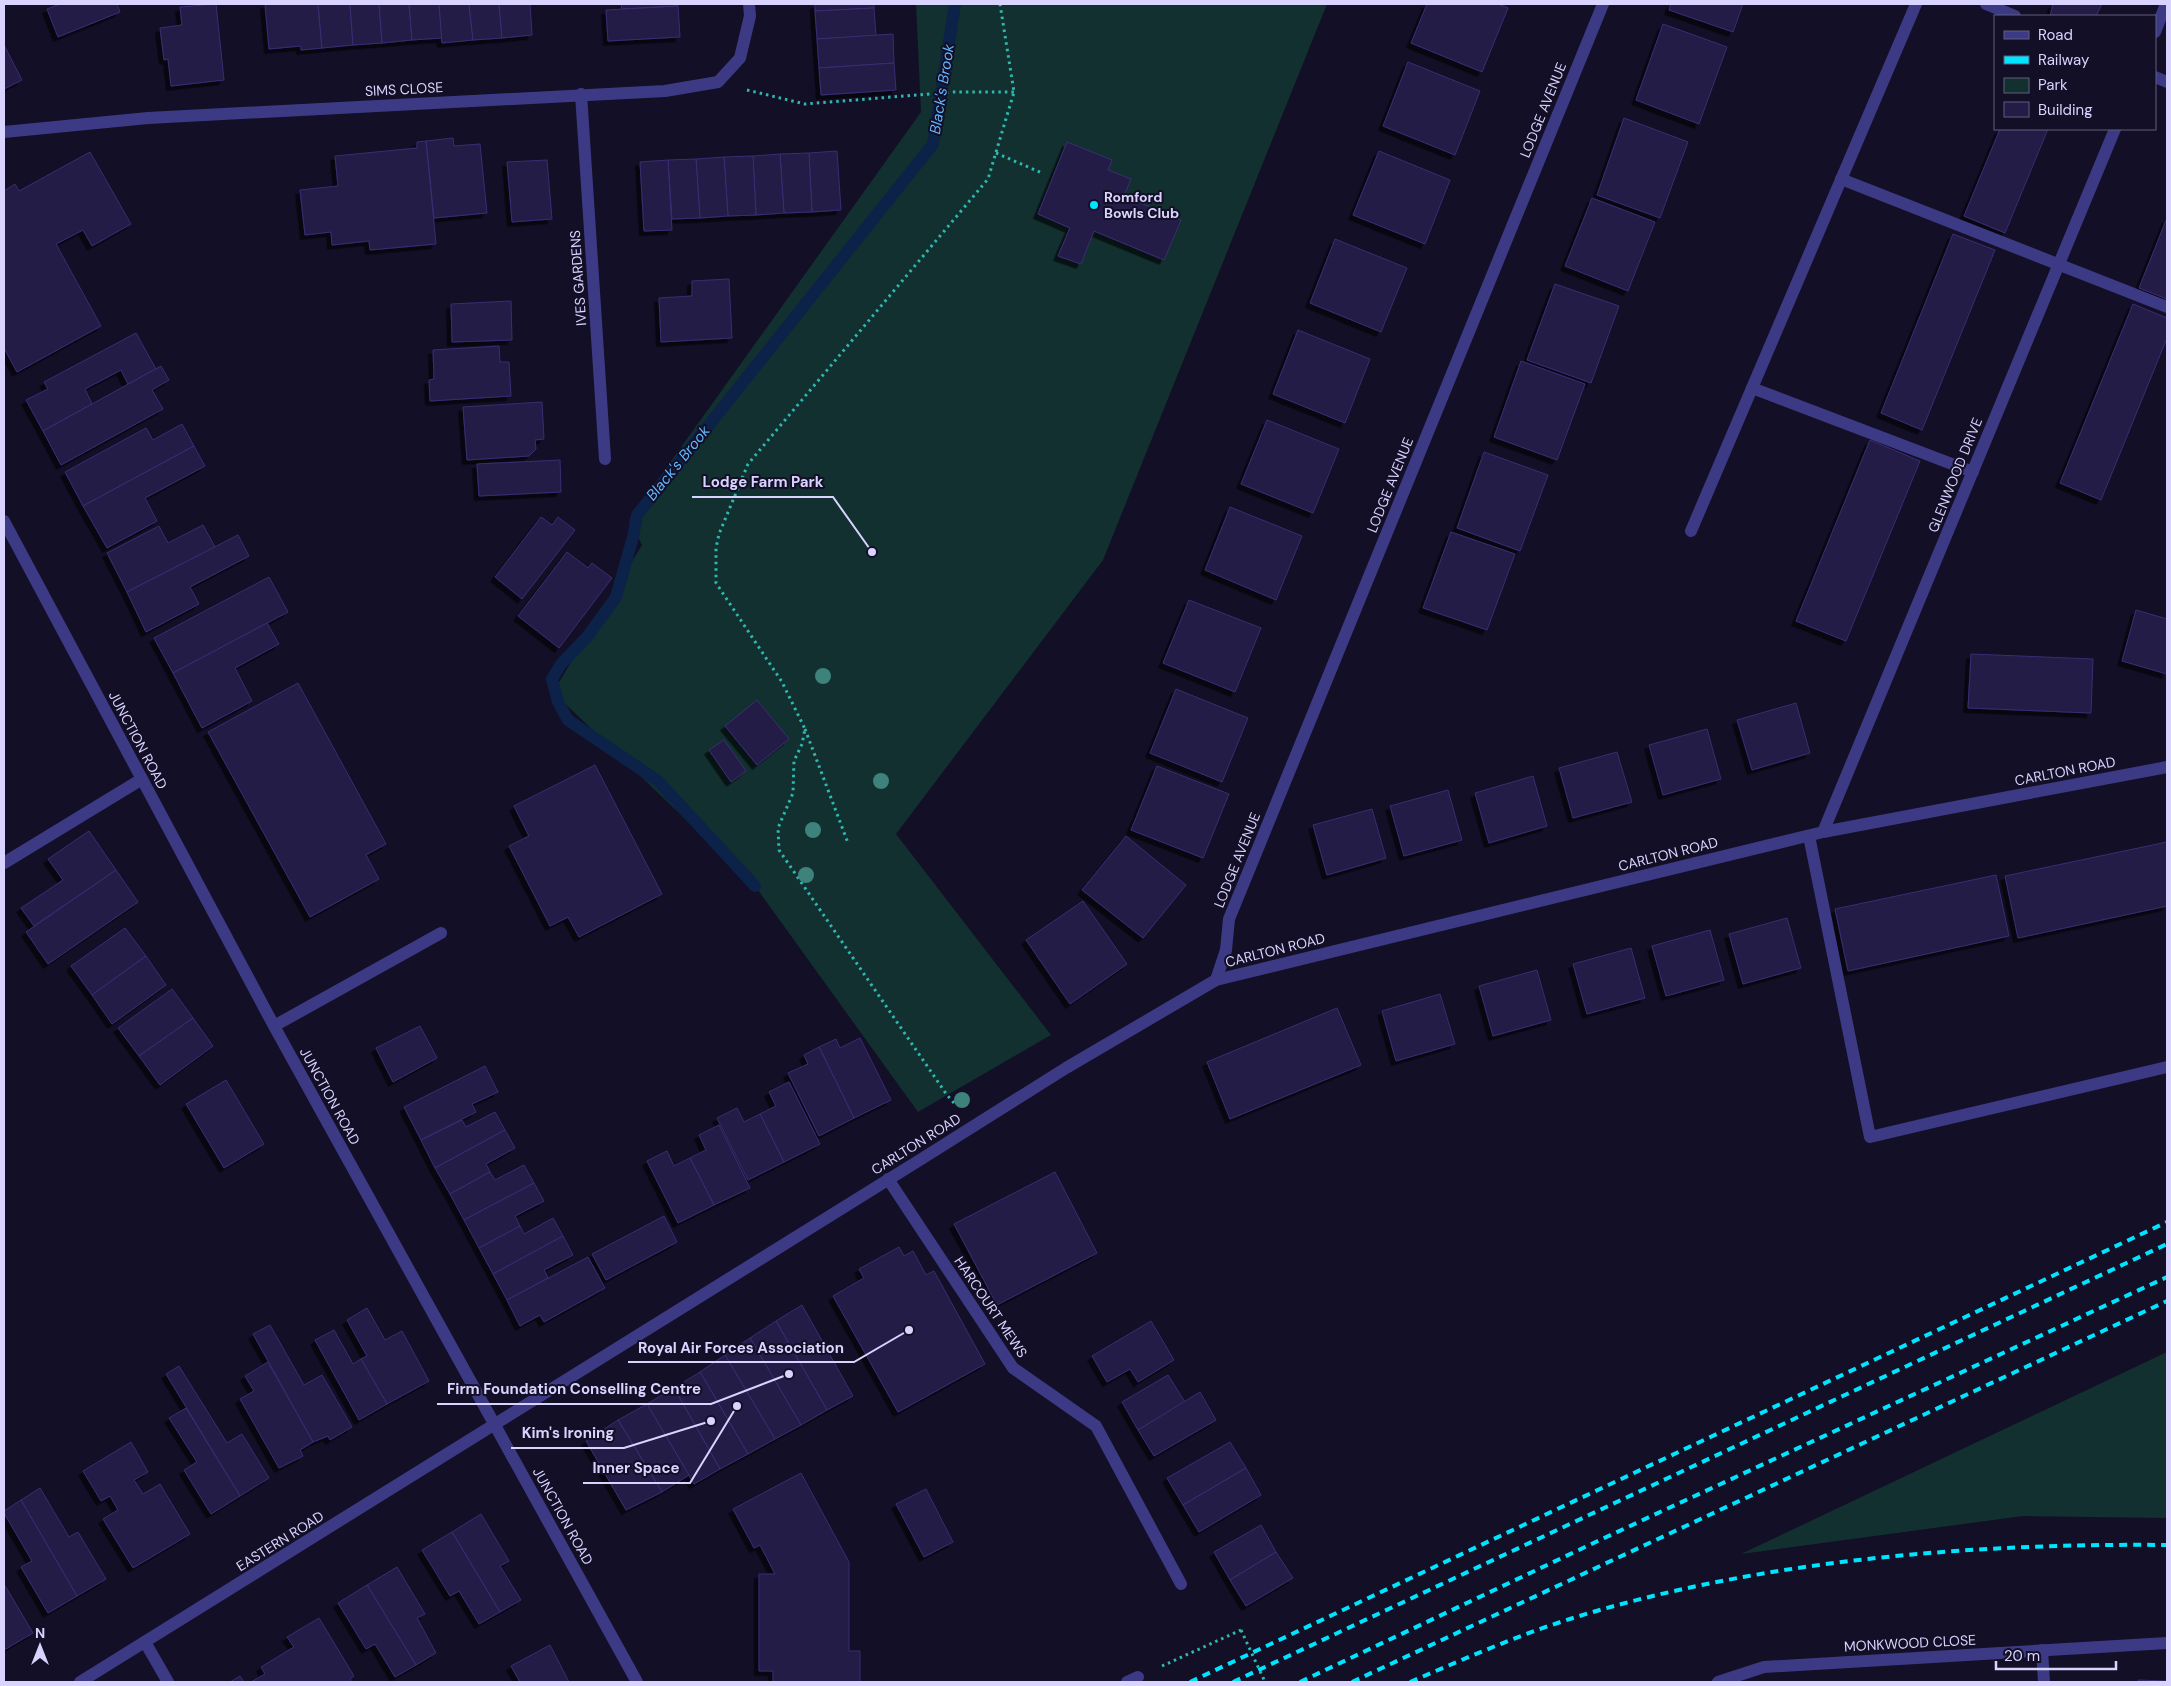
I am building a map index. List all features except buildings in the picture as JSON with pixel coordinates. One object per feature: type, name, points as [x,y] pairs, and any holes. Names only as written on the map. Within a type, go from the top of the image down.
[{"type":"street","points":[[718,82],[740,58],[750,16],[749,4]]},
{"type":"street","name":"LODGE AVENUE","points":[[1216,980],[1226,950],[1230,919],[1602,4]]},
{"type":"street","points":[[1691,531],[1916,4]]},
{"type":"street","points":[[1986,4],[2013,15]]},
{"type":"street","points":[[2156,29],[2166,4]]},
{"type":"street","name":"SIMS CLOSE","points":[[4,132],[148,118],[665,91],[718,82]]},
{"type":"street","name":"IVES GARDENS","points":[[581,94],[605,459]]},
{"type":"street","name":"GLENWOOD DRIVE","points":[[1824,832],[2115,130]]},
{"type":"street","points":[[1841,179],[2167,306]]},
{"type":"street","points":[[1752,388],[1973,472]]},
{"type":"street","name":"JUNCTION ROAD","points":[[4,521],[274,1026],[637,1682]]},
{"type":"street","name":"CARLTON ROAD","points":[[495,1424],[972,1126],[1032,1091],[1066,1068],[1216,980],[1824,832],[2167,767]]},
{"type":"street","points":[[4,864],[142,779]]},
{"type":"street","points":[[1809,836],[1870,1137],[2167,1067]]},
{"type":"street","points":[[274,1026],[441,933]]},
{"type":"street","name":"HARCOURT MEWS","points":[[888,1179],[1014,1368],[1096,1426],[1181,1584]]},
{"type":"street","name":"EASTERN ROAD","points":[[80,1682],[495,1424]]},
{"type":"street","points":[[145,1642],[168,1682]]},
{"type":"street","name":"MONKWOOD CLOSE","points":[[1718,1682],[1764,1666],[2167,1642]]},
{"type":"street","points":[[2042,1650],[2044,1682]]},
{"type":"path","points":[[848,843],[805,729],[782,682],[716,583],[716,548],[719,534],[748,464],[988,179],[1014,92],[1000,4]]},
{"type":"path","points":[[718,82],[805,104],[954,92],[1014,92]]},
{"type":"path","points":[[996,153],[1042,173]]},
{"type":"path","points":[[805,729],[802,744],[794,761],[793,793],[778,828],[779,850],[946,1095],[954,1103]]},
{"type":"path","points":[[1132,1680],[1241,1630],[1265,1682]]},
{"type":"green space","points":[[916,4],[1327,4],[1103,560],[896,834],[1051,1035],[918,1112],[755,886],[553,692],[642,545],[629,520],[921,112]]},
{"type":"green space","points":[[2167,1352],[2167,1518],[2023,1516],[1741,1554]]},
{"type":"waterway","name":"Black's Brook","points":[[755,886],[658,781],[568,720],[558,702],[552,679],[561,664],[587,637],[616,597],[633,537],[637,515],[933,144],[955,4]]},
{"type":"railway","points":[[1190,1682],[2167,1222]]},
{"type":"railway","points":[[1233,1682],[2167,1244]]},
{"type":"railway","points":[[1300,1682],[1602,1539],[2167,1277]]},
{"type":"railway","points":[[1352,1682],[2167,1301]]},
{"type":"railway","points":[[1410,1682],[1491,1648],[1573,1618],[1644,1598],[1717,1582],[1867,1559],[1943,1552],[2019,1547],[2167,1545]]},
{"type":"place","name":"Romford Bowls Club","points":[[1094,205]]},
{"type":"place","name":"Lodge Farm Park","points":[[872,552]]},
{"type":"place","name":"Royal Air Forces Association","points":[[909,1330]]},
{"type":"place","name":"Firm Foundation Conselling Centre","points":[[789,1374]]},
{"type":"place","name":"Inner Space","points":[[737,1406]]},
{"type":"place","name":"Kim's Ironing","points":[[711,1421]]}]
